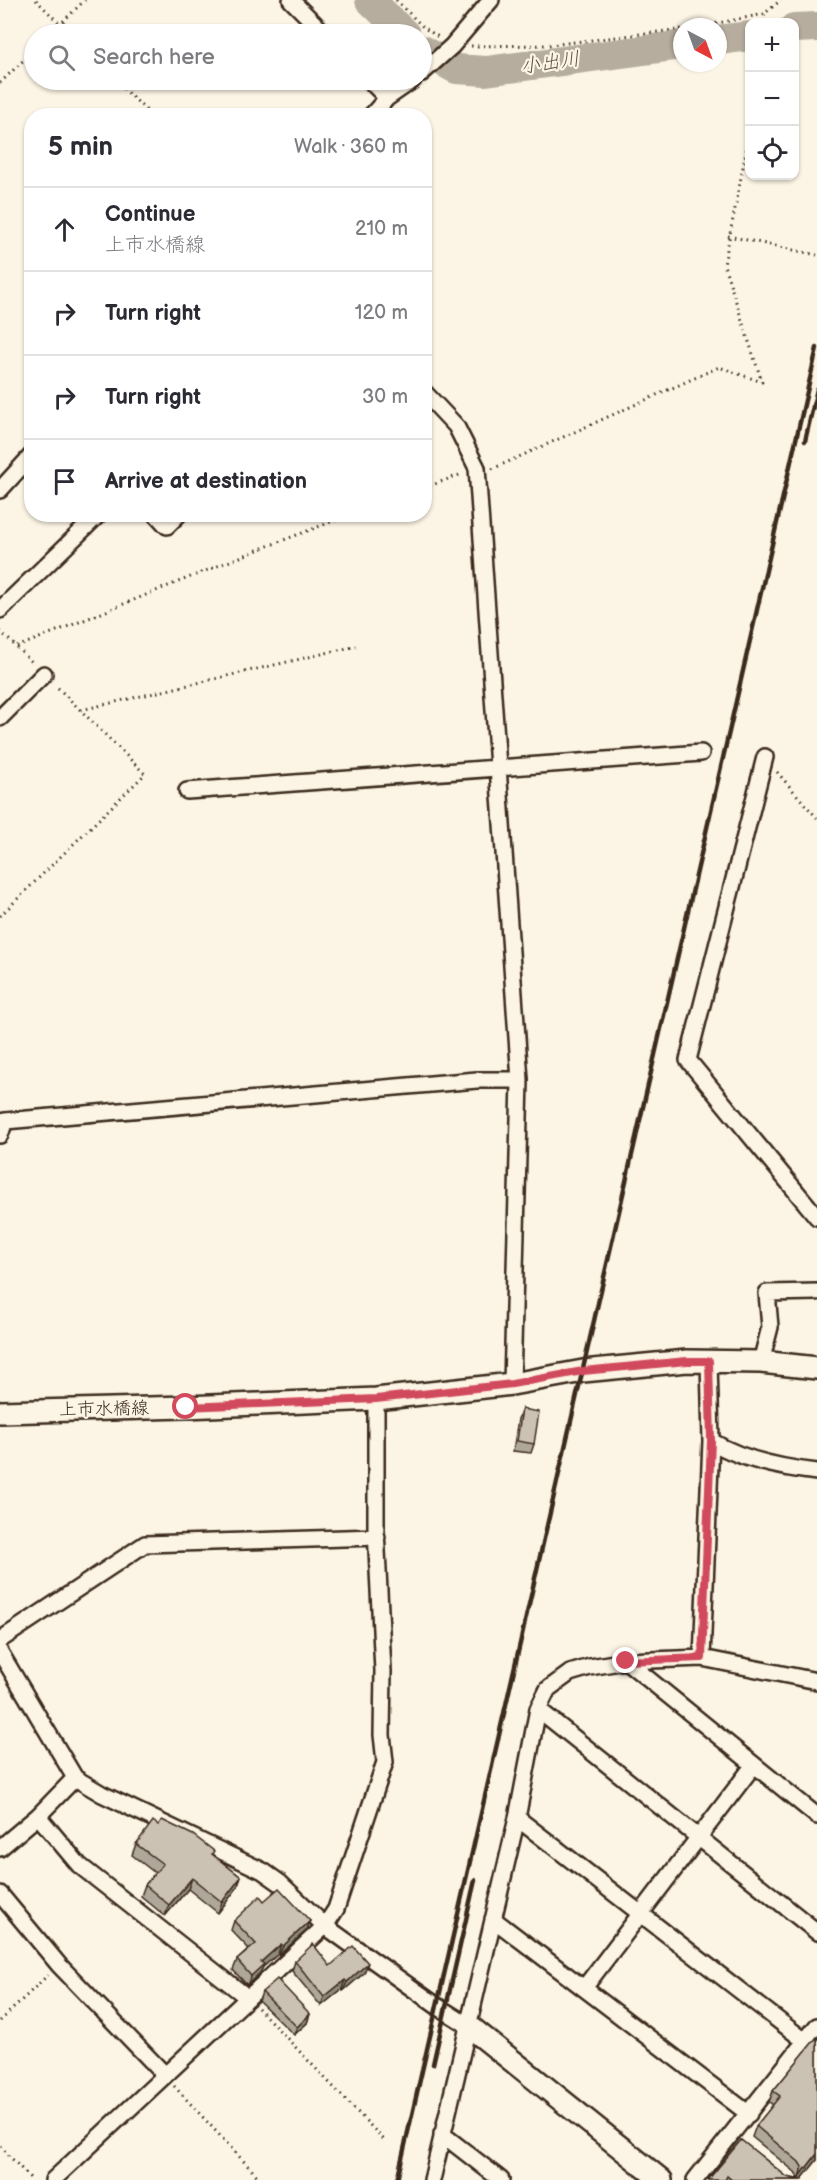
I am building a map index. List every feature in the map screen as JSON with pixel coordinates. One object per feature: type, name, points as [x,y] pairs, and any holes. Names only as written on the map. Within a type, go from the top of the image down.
[{"type":"main road","name":"上市水橋線","points":[[0,1412],[376,1399],[512,1384],[583,1371],[687,1361],[761,1362],[817,1368]]},
{"type":"main road","points":[[469,2026],[661,2180]]},
{"type":"street","points":[[291,0],[315,24]]},
{"type":"street","points":[[432,64],[452,46],[491,0]]},
{"type":"street","points":[[379,90],[387,98]]},
{"type":"street","points":[[378,108],[399,90]]},
{"type":"street","points":[[432,400],[456,426],[477,468],[520,1080],[512,1384]]},
{"type":"street","points":[[0,490],[24,464]]},
{"type":"street","points":[[0,610],[91,522]]},
{"type":"street","points":[[0,718],[44,674]]},
{"type":"street","points":[[187,791],[701,753]]},
{"type":"street","points":[[765,758],[688,1060],[817,1217]]},
{"type":"street","points":[[0,1135],[6,1121],[477,1080],[520,1080]]},
{"type":"street","points":[[761,1362],[770,1327],[767,1293],[817,1292]]},
{"type":"street","points":[[702,1658],[711,1441],[709,1361]]},
{"type":"street","points":[[53,2180],[325,1926],[336,1909],[385,1762],[382,1735],[384,1671],[377,1537],[376,1399]]},
{"type":"street","points":[[711,1441],[724,1449],[788,1469],[817,1472]]},
{"type":"street","points":[[0,1640],[145,1544],[377,1537]]},
{"type":"street","points":[[0,1652],[75,1778],[102,1794],[263,1872],[280,1883],[325,1926],[469,2026]]},
{"type":"street","points":[[432,2180],[517,1818],[538,1709],[548,1689],[570,1673],[590,1666],[626,1661],[702,1658],[817,1681]]},
{"type":"street","points":[[626,1661],[817,1816]]},
{"type":"street","points":[[796,1676],[817,1693]]},
{"type":"street","points":[[538,1709],[817,1932]]},
{"type":"street","points":[[584,1988],[753,1766]]},
{"type":"street","points":[[0,1848],[38,1816],[75,1778]]},
{"type":"street","points":[[38,1816],[79,1865],[248,1998]]},
{"type":"street","points":[[517,1818],[805,2041]]},
{"type":"street","points":[[0,1894],[59,1965],[165,2076]]},
{"type":"street","points":[[493,1919],[748,2114]]},
{"type":"street","points":[[695,2180],[737,2137],[748,2114],[817,2026]]},
{"type":"street","points":[[442,2134],[501,2180]]},
{"type":"path","points":[[36,0],[59,24]]},
{"type":"path","points":[[61,24],[85,0]]},
{"type":"path","points":[[396,0],[420,24]]},
{"type":"path","points":[[727,21],[764,14],[781,0]]},
{"type":"path","points":[[764,14],[764,18]]},
{"type":"path","points":[[432,33],[452,46],[550,45],[673,30]]},
{"type":"path","points":[[0,83],[24,60]]},
{"type":"path","points":[[125,90],[144,108]]},
{"type":"path","points":[[432,485],[477,468],[494,469],[719,367],[762,382],[724,264],[745,155]]},
{"type":"path","points":[[728,237],[817,255]]},
{"type":"path","points":[[18,648],[331,522]]},
{"type":"path","points":[[0,632],[145,774],[0,916]]},
{"type":"path","points":[[81,710],[356,646]]},
{"type":"path","points":[[765,758],[817,818]]},
{"type":"path","points":[[0,2021],[59,1965]]},
{"type":"path","points":[[248,1998],[386,2142]]},
{"type":"path","points":[[165,2076],[261,2180]]},
{"type":"path","points":[[0,2146],[32,2180]]},
{"type":"building","points":[[522,1409],[539,1412],[534,1444],[517,1441]]},
{"type":"building","points":[[162,1820],[193,1835],[241,1877],[222,1902],[192,1878],[169,1905],[145,1885],[163,1864],[136,1844],[153,1821],[158,1825]]},
{"type":"building","points":[[279,1888],[310,1921],[283,1946],[281,1944],[261,1962],[264,1964],[251,1976],[237,1960],[256,1944],[234,1921],[260,1896],[264,1901]]},
{"type":"building","points":[[313,1944],[330,1966],[353,1946],[368,1963],[347,1982],[345,1980],[324,1997],[295,1961]]},
{"type":"building","points":[[277,1979],[310,2014],[297,2027],[262,1992]]},
{"type":"building","points":[[817,2037],[817,2154],[801,2175],[802,2167],[799,2162],[756,2126],[780,2096],[773,2091]]},
{"type":"building","points":[[741,2140],[787,2177],[796,2179],[801,2175],[797,2180],[732,2180],[727,2176],[725,2180],[708,2180]]},
{"type":"waterway","name":"小出川","points":[[370,0],[395,24]]},
{"type":"waterway","name":"小出川","points":[[799,28],[817,27]]},
{"type":"waterway","name":"小出川","points":[[727,39],[745,37]]},
{"type":"waterway","name":"小出川","points":[[432,56],[456,69],[486,71],[673,46]]},
{"type":"railway","points":[[397,2180],[817,348]]},
{"type":"railway","points":[[805,441],[817,389]]},
{"type":"railway","points":[[433,2064],[475,1880]]},
{"type":"route","points":[[186,1407],[376,1399],[512,1384],[583,1371],[709,1361],[711,1441],[702,1658],[626,1661]]}]
